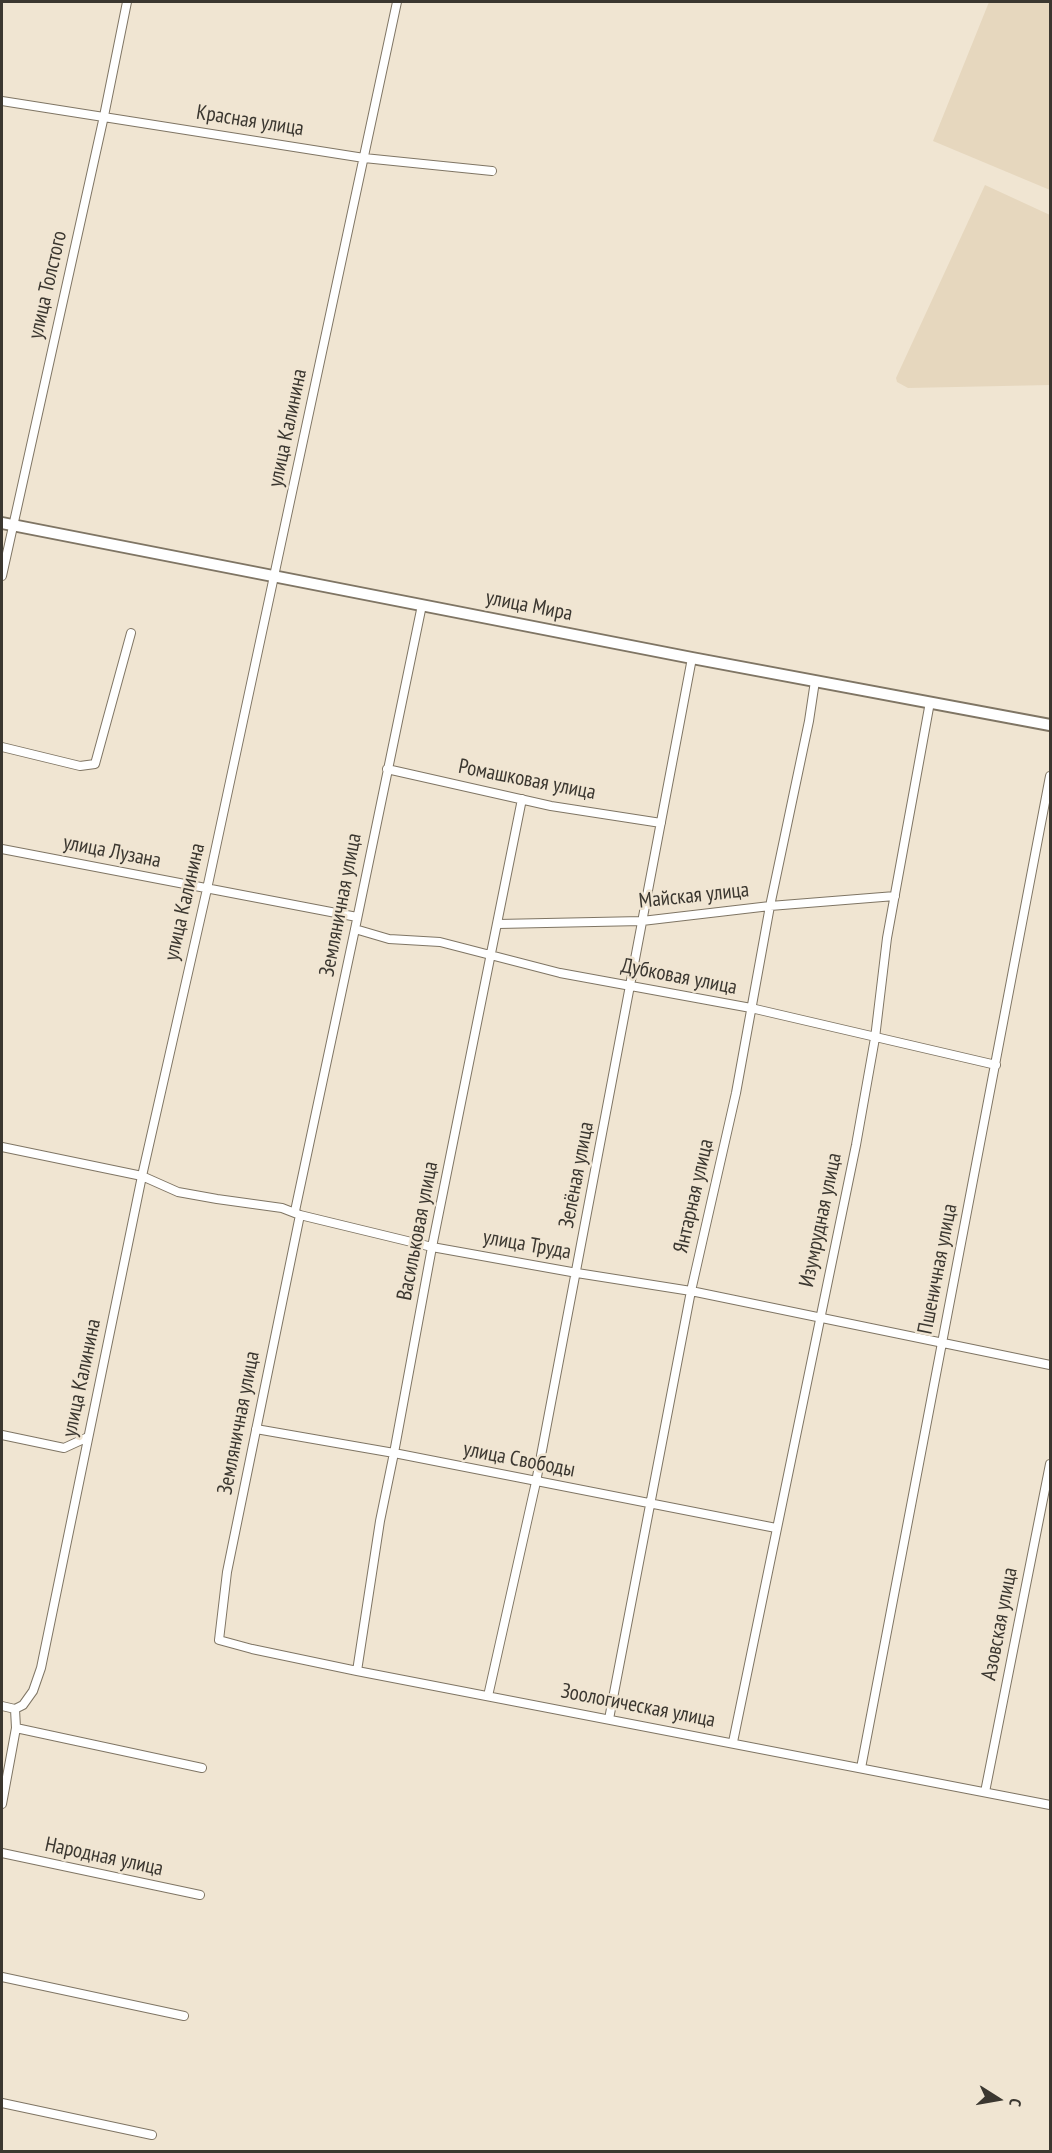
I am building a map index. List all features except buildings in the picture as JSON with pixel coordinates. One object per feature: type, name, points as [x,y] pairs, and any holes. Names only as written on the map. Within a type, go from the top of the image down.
[{"type":"main road","name":"улица Мира","points":[[7,524],[692,658],[1050,725]]},
{"type":"street","name":"улица Толстого","points":[[2,576],[7,524],[104,116],[127,2]]},
{"type":"street","name":"улица Калинина","points":[[15,1709],[23,1705],[33,1691],[41,1668],[142,1176],[207,889],[397,2]]},
{"type":"street","name":"Красная улица","points":[[2,101],[364,158],[492,171]]},
{"type":"street","name":"Земляничная улица","points":[[219,1640],[227,1572],[297,1213],[422,605]]},
{"type":"street","points":[[2,747],[80,766],[95,764],[131,633]]},
{"type":"street","name":"Зелёная улица","points":[[488,1696],[536,1482],[692,658]]},
{"type":"street","name":"Янтарная улица","points":[[609,1719],[691,1291],[735,1093],[770,906],[809,721],[814,681]]},
{"type":"street","name":"Изумрудная улица","points":[[733,1742],[856,1145],[875,1038],[887,938],[930,702]]},
{"type":"street","name":"Ромашковая улица","points":[[387,769],[551,806],[661,823]]},
{"type":"street","name":"Пшеничная улица","points":[[861,1768],[1050,776]]},
{"type":"street","name":"Васильковая улица","points":[[357,1671],[380,1521],[432,1246],[522,799]]},
{"type":"street","name":"улица Лузана","points":[[2,849],[357,916]]},
{"type":"street","name":"Майская улица","points":[[498,924],[642,921],[770,906],[895,896]]},
{"type":"street","name":"Дубковая улица","points":[[356,929],[389,939],[440,942],[560,973],[751,1008],[996,1065]]},
{"type":"street","name":"улица Труда","points":[[2,1147],[142,1176],[178,1192],[282,1208],[432,1246],[691,1291],[943,1341],[1050,1365]]},
{"type":"street","name":"улица Свободы","points":[[256,1429],[776,1528]]},
{"type":"street","points":[[2,1435],[64,1448],[88,1437]]},
{"type":"street","name":"Азовская улица","points":[[985,1792],[1050,1464]]},
{"type":"street","name":"Зоологическая улица","points":[[219,1640],[357,1671],[1050,1805]]},
{"type":"street","points":[[2,1706],[15,1709],[16,1728],[2,1804]]},
{"type":"street","points":[[16,1728],[202,1768]]},
{"type":"street","name":"Народная улица","points":[[2,1853],[200,1895]]},
{"type":"street","points":[[2,1977],[184,2016]]},
{"type":"street","points":[[2,2103],[152,2135]]},
{"type":"shaded area","points":[[989,2],[1050,2],[1050,190],[933,141]]},
{"type":"shaded area","points":[[985,185],[1050,215],[1050,385],[908,388],[897,382],[896,378]]}]
